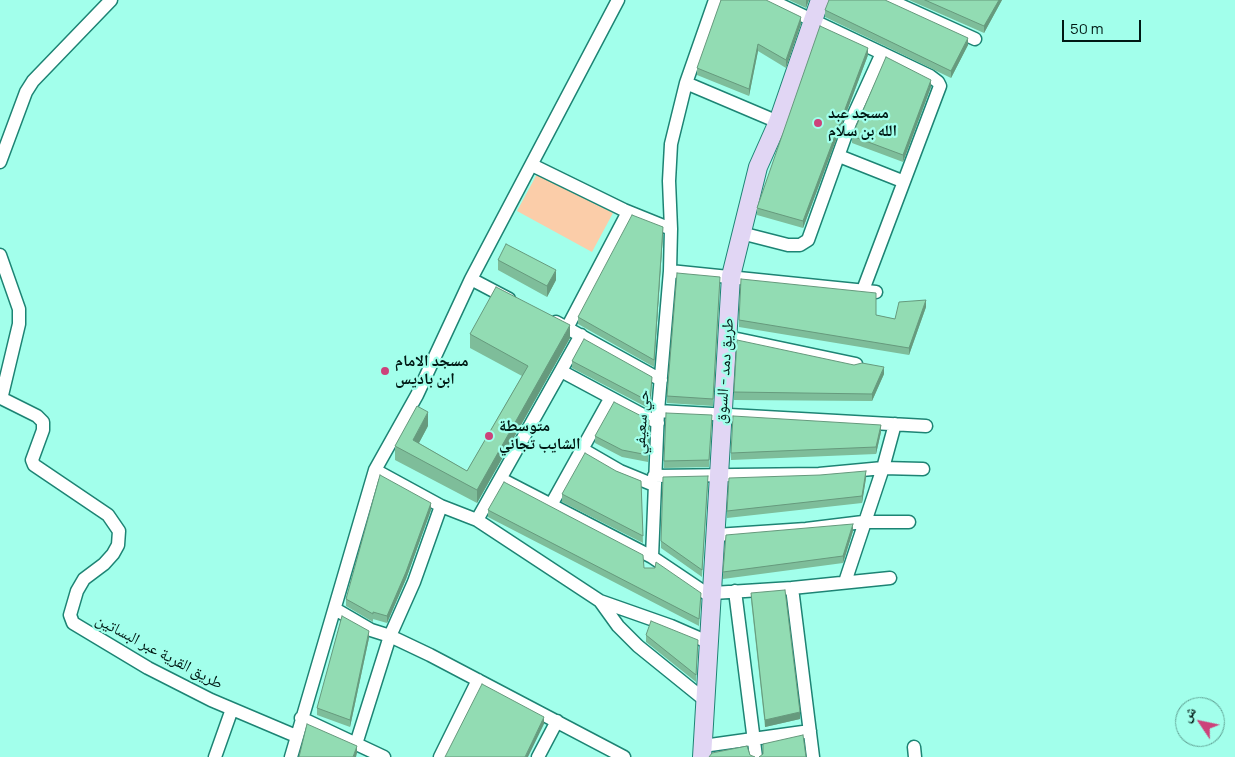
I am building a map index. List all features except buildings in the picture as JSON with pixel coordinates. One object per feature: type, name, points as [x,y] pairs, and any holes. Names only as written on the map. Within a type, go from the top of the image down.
[{"type":"main road","name":"طريق دمد - السوق","points":[[703,751],[713,596],[717,475],[731,276],[740,233],[758,167],[778,122],[820,0]]},
{"type":"street","points":[[0,162],[26,92],[33,81],[111,0]]},
{"type":"street","points":[[291,757],[375,470],[417,395],[471,279],[618,0]]},
{"type":"street","points":[[661,380],[670,271],[669,181],[671,144],[686,83],[715,0]]},
{"type":"street","points":[[770,0],[935,79],[940,86],[902,181],[862,290]]},
{"type":"street","points":[[889,0],[975,39]]},
{"type":"street","points":[[740,233],[788,245],[806,243],[811,235],[839,156],[882,53]]},
{"type":"street","points":[[686,83],[778,122]]},
{"type":"street","points":[[839,156],[902,181]]},
{"type":"street","points":[[532,165],[628,212],[671,229]]},
{"type":"street","points":[[567,328],[628,212]]},
{"type":"street","name":"طريق القرية عبر البساتين","points":[[0,255],[19,309],[20,324],[2,395],[3,399],[37,416],[43,422],[43,430],[32,460],[38,470],[108,514],[119,531],[118,545],[113,554],[104,564],[84,579],[77,591],[70,615],[73,622],[148,668],[232,709],[296,736]]},
{"type":"street","points":[[670,271],[876,292]]},
{"type":"street","points":[[471,279],[517,303]]},
{"type":"street","name":"حي سعيفي","points":[[542,315],[661,380],[654,480],[652,557]]},
{"type":"street","points":[[478,520],[581,335]]},
{"type":"street","points":[[728,337],[856,364]]},
{"type":"street","points":[[562,371],[610,398],[658,417],[722,413],[926,426]]},
{"type":"street","points":[[551,505],[610,398]]},
{"type":"street","points":[[845,582],[863,522],[883,468],[895,424]]},
{"type":"street","points":[[582,449],[620,472],[654,480],[717,475],[819,474],[883,468],[923,469]]},
{"type":"street","points":[[375,470],[441,506],[478,520],[600,601],[671,626],[710,643]]},
{"type":"street","points":[[502,479],[652,557],[713,596],[735,591],[792,588],[890,578]]},
{"type":"street","points":[[356,744],[390,636],[414,582],[441,506]]},
{"type":"street","points":[[716,535],[806,529],[863,522],[908,522]]},
{"type":"street","points":[[792,588],[814,757]]},
{"type":"street","points":[[735,591],[756,757]]},
{"type":"street","points":[[600,601],[618,626],[638,646],[706,701]]},
{"type":"street","points":[[335,609],[371,630],[390,636],[478,680],[624,757]]},
{"type":"street","points":[[440,757],[478,680]]},
{"type":"street","points":[[215,757],[232,709]]},
{"type":"street","points":[[301,718],[384,757]]},
{"type":"street","points":[[538,757],[557,721]]},
{"type":"street","points":[[703,751],[753,737],[810,731]]},
{"type":"shaded area","points":[[537,174],[613,213],[592,252],[517,211]]},
{"type":"place","name":"مسجد عبد الله بن سلام","points":[[818,123]]},
{"type":"place","name":"مسجد الامام ابن باديس","points":[[385,371]]},
{"type":"place","name":"متوسطة الشايب تجاني","points":[[489,436]]}]
